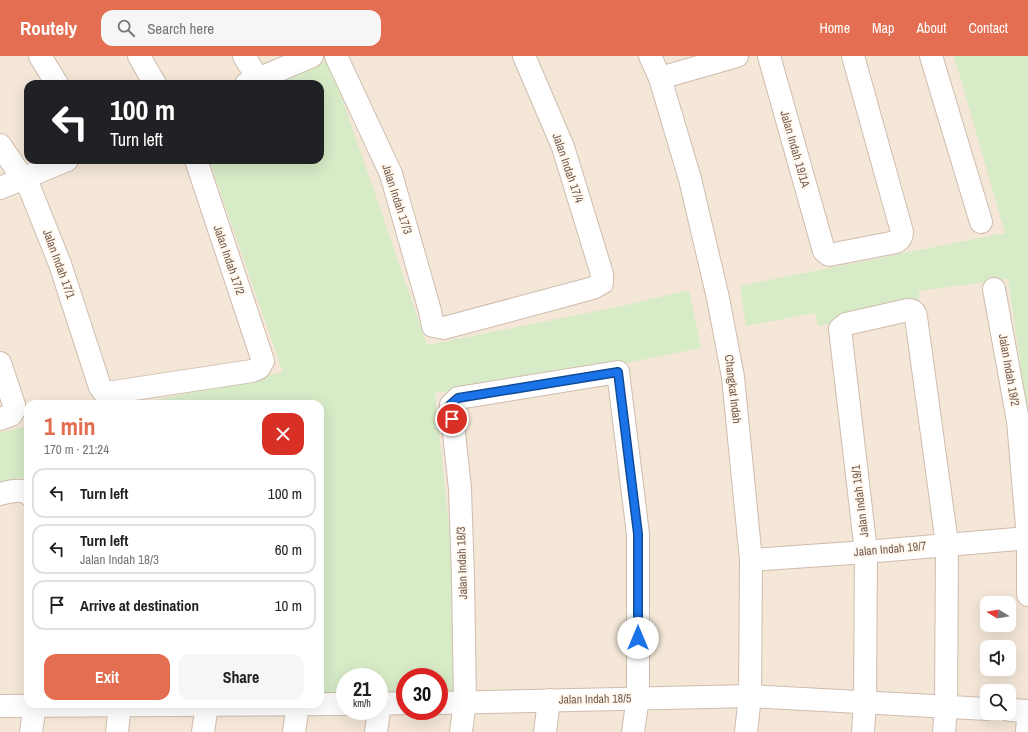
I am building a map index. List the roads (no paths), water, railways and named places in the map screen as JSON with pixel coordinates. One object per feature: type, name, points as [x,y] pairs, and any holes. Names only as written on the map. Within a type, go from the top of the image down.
[{"type":"street","points":[[40,56],[55,80]]},
{"type":"street","points":[[139,56],[153,80]]},
{"type":"street","points":[[244,56],[252,80]]},
{"type":"street","points":[[254,80],[312,56]]},
{"type":"street","name":"Jalan Indah 17/3","points":[[336,56],[391,174],[433,326],[444,328],[593,288],[602,283]]},
{"type":"street","name":"Jalan Indah 17/4","points":[[524,56],[563,147],[602,274],[602,283]]},
{"type":"street","name":"Changkat Indah","points":[[650,56],[660,78],[690,179],[718,298],[732,377],[751,560],[750,696],[746,732]]},
{"type":"street","points":[[660,78],[737,56]]},
{"type":"street","name":"Jalan Indah 19/1A","points":[[769,56],[824,251],[829,255],[896,242],[900,240],[902,236],[853,56]]},
{"type":"street","points":[[931,56],[981,222]]},
{"type":"street","name":"Jalan Indah 17/1","points":[[0,145],[30,189],[60,264],[100,387],[103,391]]},
{"type":"street","points":[[0,188],[58,164]]},
{"type":"street","name":"Jalan Indah 17/2","points":[[103,391],[112,393],[252,370],[259,368],[263,360],[197,164]]},
{"type":"street","name":"Jalan Indah 19/2","points":[[994,288],[1018,421],[1028,538],[1028,595]]},
{"type":"street","name":"Jalan Indah 19/1","points":[[863,732],[865,702],[866,552],[841,342],[840,329],[846,324],[908,310],[912,310],[915,313],[947,544]]},
{"type":"street","points":[[0,363],[14,405],[14,410],[11,415],[0,419]]},
{"type":"street","name":"Jalan Indah 18/3","points":[[461,732],[465,702],[464,577],[460,489],[450,405],[458,398],[618,372],[638,534],[638,698]]},
{"type":"street","points":[[0,494],[20,490],[24,491]]},
{"type":"street","name":"Jalan Indah 19/7","points":[[751,560],[1028,538]]},
{"type":"street","points":[[944,732],[946,707],[947,544]]},
{"type":"street","name":"Jalan Indah 18/5","points":[[448,702],[750,696],[980,709]]},
{"type":"street","points":[[633,732],[638,698]]},
{"type":"street","points":[[545,732],[549,700]]},
{"type":"street","points":[[324,704],[336,704]]},
{"type":"street","points":[[0,706],[24,705]]},
{"type":"street","points":[[31,732],[35,708]]},
{"type":"street","points":[[117,732],[120,708]]},
{"type":"street","points":[[203,732],[207,708]]},
{"type":"street","points":[[294,732],[298,708]]},
{"type":"street","points":[[1016,710],[1028,711]]},
{"type":"street","points":[[1027,732],[1028,718]]},
{"type":"street","points":[[376,732],[377,720]]}]
